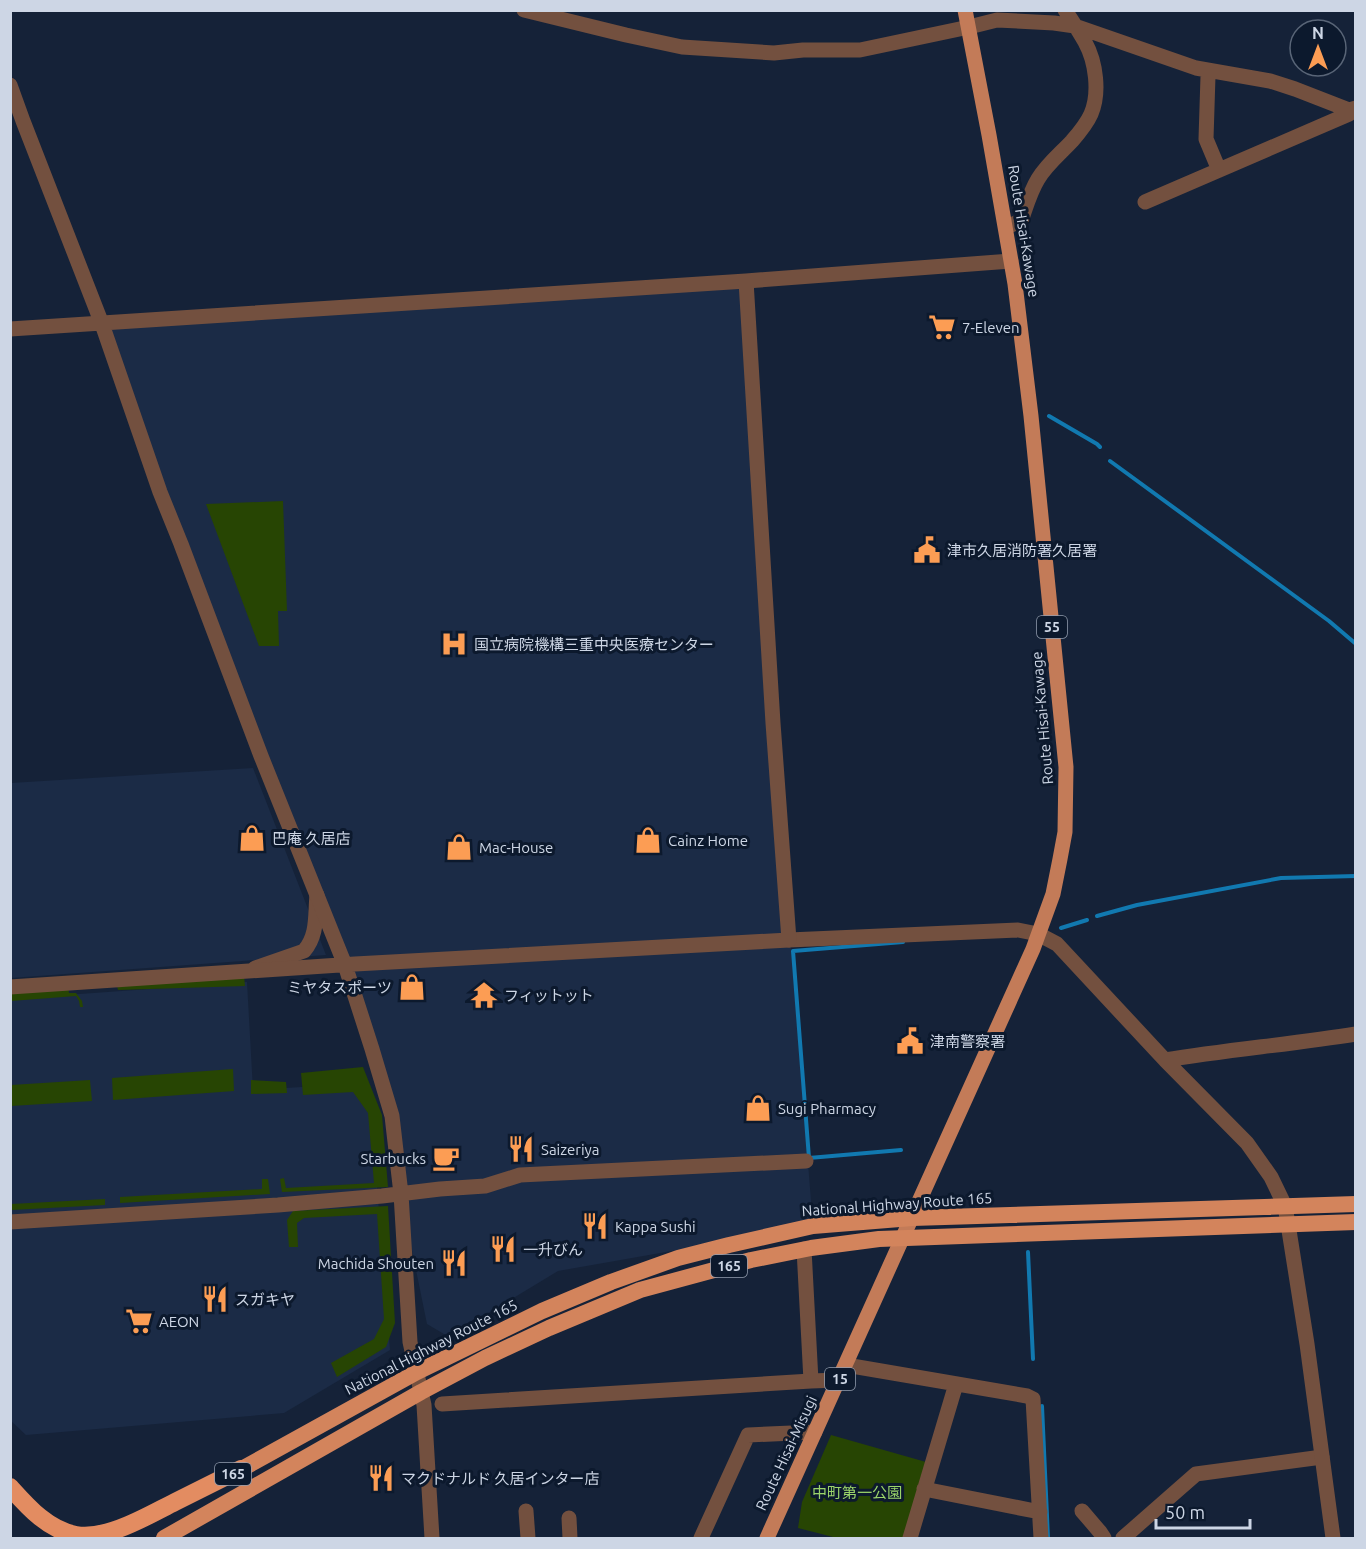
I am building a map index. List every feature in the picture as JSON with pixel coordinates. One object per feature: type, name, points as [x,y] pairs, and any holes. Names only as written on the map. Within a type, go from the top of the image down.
[{"type":"highway","name":"National Highway Route 165","points":[[116,1539],[417,1372],[542,1311],[610,1282],[678,1258],[813,1226],[912,1218],[1356,1204]]},
{"type":"highway","name":"165","points":[[164,1539],[421,1392],[485,1358],[640,1290],[751,1260],[804,1249],[879,1239],[1356,1222]]},
{"type":"highway","points":[[10,1487],[46,1522],[76,1535],[100,1534],[132,1523],[241,1469]]},
{"type":"highway","points":[[28,1507],[47,1539]]},
{"type":"main road","name":"Route Hisai-Kawage","points":[[912,1218],[1028,959],[1053,894],[1065,832],[1067,798],[1066,767],[1031,416],[1011,261],[965,10]]},
{"type":"main road","name":"Route Hisai-Misugi","points":[[766,1539],[912,1218]]},
{"type":"street","points":[[524,10],[682,47],[774,53],[803,50],[860,50],[997,20],[1054,23],[1075,26],[1196,68],[1270,81],[1352,113]]},
{"type":"street","points":[[1006,227],[1021,221],[1039,177],[1073,140],[1091,115],[1095,96],[1094,68],[1085,42],[1065,10]]},
{"type":"street","points":[[1207,70],[1206,139],[1219,170]]},
{"type":"street","points":[[10,85],[102,324],[160,492],[261,756],[345,965],[392,1116],[401,1194],[410,1342],[424,1405],[432,1539]]},
{"type":"street","points":[[1146,202],[1352,113]]},
{"type":"street","points":[[10,329],[746,281],[1011,261]]},
{"type":"street","points":[[746,281],[773,723],[789,940]]},
{"type":"street","points":[[244,971],[304,951],[314,933],[317,895]]},
{"type":"street","points":[[10,987],[244,971],[789,940],[1018,930],[1038,934],[1057,944],[1164,1060],[1246,1143],[1271,1177],[1285,1206],[1307,1344],[1333,1539]]},
{"type":"street","points":[[1164,1060],[1356,1034]]},
{"type":"street","points":[[10,1222],[278,1205],[401,1194],[485,1186],[520,1175],[806,1161]]},
{"type":"street","points":[[804,1249],[811,1381]]},
{"type":"street","points":[[846,1365],[1034,1399],[1041,1539]]},
{"type":"street","points":[[442,1404],[839,1380]]},
{"type":"street","points":[[909,1539],[956,1384]]},
{"type":"street","points":[[701,1539],[748,1435],[815,1432]]},
{"type":"street","points":[[1123,1539],[1196,1474],[1322,1457]]},
{"type":"street","points":[[924,1489],[1040,1512]]},
{"type":"street","points":[[526,1511],[528,1539]]},
{"type":"street","points":[[1082,1512],[1104,1539]]},
{"type":"street","points":[[569,1518],[570,1539]]},
{"type":"shaded area","points":[[746,281],[773,723],[813,1226],[558,1271],[449,1337],[427,1324],[370,1044],[102,324]]},
{"type":"shaded area","points":[[253,768],[326,955],[11,978],[11,783]]},
{"type":"shaded area","points":[[247,982],[253,1090],[365,1083],[370,1098],[390,1350],[284,1413],[26,1435],[10,1420],[10,999]]},
{"type":"green space","points":[[283,501],[287,611],[278,611],[279,646],[259,646],[206,504]]},
{"type":"green space","points":[[244,975],[245,986],[118,990],[116,982]]},
{"type":"green space","points":[[68,986],[69,993],[76,993],[83,1007],[80,1007],[76,996],[11,1001],[11,990]]},
{"type":"green space","points":[[363,1067],[382,1115],[388,1187],[282,1192],[280,1179],[284,1178],[286,1188],[374,1183],[368,1113],[353,1092],[303,1095],[301,1073]]},
{"type":"green space","points":[[233,1069],[234,1091],[113,1100],[112,1078]]},
{"type":"green space","points":[[90,1080],[92,1101],[11,1106],[11,1085]]},
{"type":"green space","points":[[251,1080],[286,1082],[287,1093],[251,1094]]},
{"type":"green space","points":[[262,1179],[268,1179],[270,1194],[120,1203],[120,1197],[262,1189]]},
{"type":"green space","points":[[105,1199],[105,1205],[11,1210],[11,1204]]},
{"type":"green space","points":[[388,1206],[395,1323],[386,1347],[337,1377],[331,1363],[374,1339],[384,1319],[377,1214],[304,1218],[297,1223],[298,1247],[289,1247],[287,1220],[293,1211]]},
{"type":"green space","name":"中町第一公園","points":[[831,1435],[926,1462],[903,1538],[837,1538],[798,1528],[802,1502]]},
{"type":"waterway","points":[[1049,416],[1100,447]]},
{"type":"waterway","points":[[1110,461],[1329,621],[1356,644]]},
{"type":"waterway","points":[[1097,916],[1137,905],[1281,878],[1356,876]]},
{"type":"waterway","points":[[1061,928],[1087,920]]},
{"type":"waterway","points":[[901,1150],[809,1158],[793,951],[903,942]]},
{"type":"waterway","points":[[1028,1252],[1033,1359]]},
{"type":"waterway","points":[[1042,1406],[1048,1538]]},
{"type":"place","name":"7-Eleven","points":[[942,327]]},
{"type":"place","name":"津市久居消防署久居署","points":[[927,550]]},
{"type":"place","name":"国立病院機構三重中央医療センター","points":[[454,644]]},
{"type":"place","name":"巴庵 久居店","points":[[252,838]]},
{"type":"place","name":"Cainz Home","points":[[648,840]]},
{"type":"place","name":"Mac-House","points":[[459,847]]},
{"type":"place","name":"ミヤタスポーツ","points":[[412,987]]},
{"type":"place","name":"フィットット","points":[[484,995]]},
{"type":"place","name":"津南警察署","points":[[910,1041]]},
{"type":"place","name":"Sugi Pharmacy","points":[[758,1108]]},
{"type":"place","name":"Saizeriya","points":[[521,1149]]},
{"type":"place","name":"Starbucks","points":[[446,1158]]},
{"type":"place","name":"Kappa Sushi","points":[[595,1226]]},
{"type":"place","name":"一升びん","points":[[503,1249]]},
{"type":"place","name":"Machida Shouten","points":[[454,1263]]},
{"type":"place","name":"スガキヤ","points":[[215,1299]]},
{"type":"place","name":"AEON","points":[[139,1321]]},
{"type":"place","name":"マクドナルド 久居インター店","points":[[381,1478]]}]
